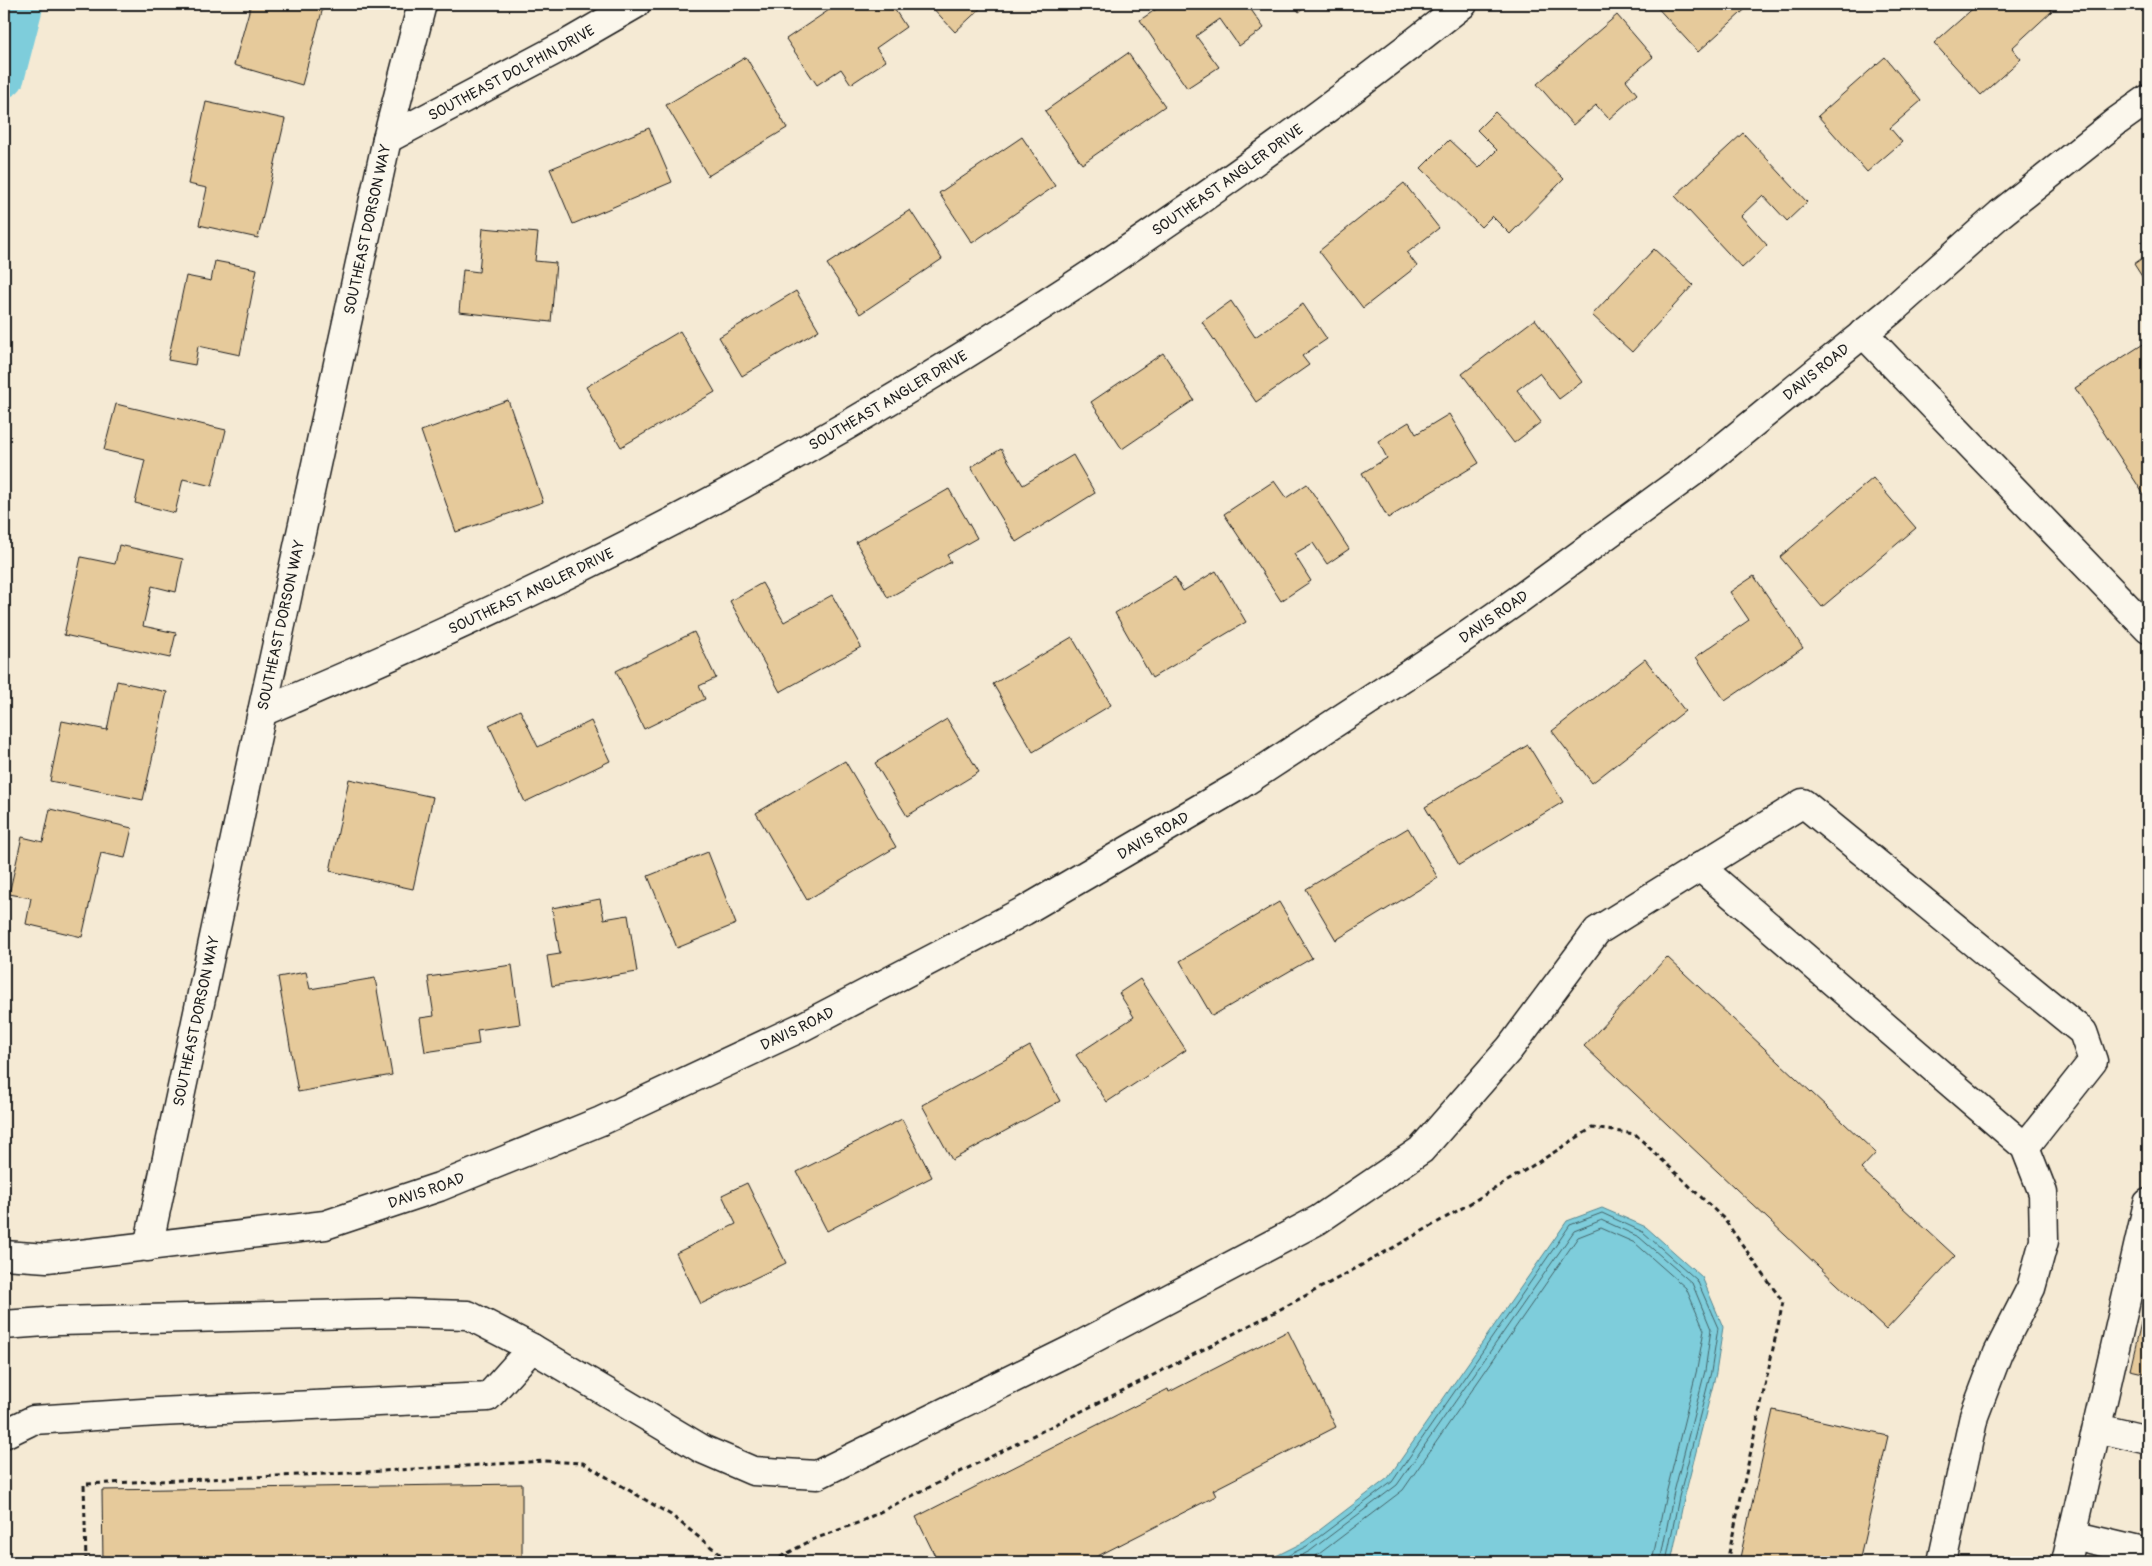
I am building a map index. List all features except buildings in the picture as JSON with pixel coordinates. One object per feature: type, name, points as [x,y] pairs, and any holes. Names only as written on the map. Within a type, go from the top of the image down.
[{"type":"street","name":"SOUTHEAST DORSON WAY","points":[[148,1247],[387,139],[422,4]]},
{"type":"street","name":"SOUTHEAST DOLPHIN DRIVE","points":[[387,139],[565,46],[636,4]]},
{"type":"street","name":"SOUTHEAST ANGLER DRIVE","points":[[262,712],[408,650],[598,560],[786,461],[960,359],[1154,234],[1318,117],[1463,4]]},
{"type":"street","name":"DAVIS ROAD","points":[[4,1255],[46,1258],[325,1225],[439,1188],[601,1121],[802,1027],[1024,911],[1240,785],[1449,648],[1697,469],[1864,333],[1954,257],[2000,214],[2117,121],[2148,99]]},
{"type":"street","points":[[1864,333],[2148,629]]},
{"type":"street","points":[[4,1325],[58,1320],[400,1313],[468,1316],[532,1348],[702,1449],[753,1471],[817,1475],[1077,1347],[1318,1220],[1421,1150],[1510,1048],[1597,931],[1803,803],[2083,1032],[2093,1061],[2025,1147]]},
{"type":"street","points":[[1700,867],[2025,1147],[2043,1193],[2044,1241],[2031,1288],[1998,1353],[1974,1416],[1942,1562]]},
{"type":"street","points":[[2066,1562],[2148,1203]]},
{"type":"street","points":[[4,1434],[33,1420],[158,1412],[488,1397],[532,1348]]},
{"type":"street","points":[[2097,1428],[2148,1440]]},
{"type":"street","points":[[2072,1535],[2148,1553]]},
{"type":"path","points":[[736,1562],[773,1561],[812,1540],[860,1522],[1272,1315],[1515,1178],[1592,1128],[1635,1134],[1724,1219],[1783,1302],[1727,1562]]},
{"type":"path","points":[[86,1562],[84,1484],[350,1473],[545,1461],[583,1463],[671,1515],[730,1562]]},
{"type":"water","points":[[1602,1208],[1646,1227],[1702,1277],[1723,1327],[1716,1373],[1684,1499],[1671,1562],[1264,1562],[1304,1542],[1388,1478],[1567,1221]]},
{"type":"waterway","points":[[4,77],[23,4]]}]
